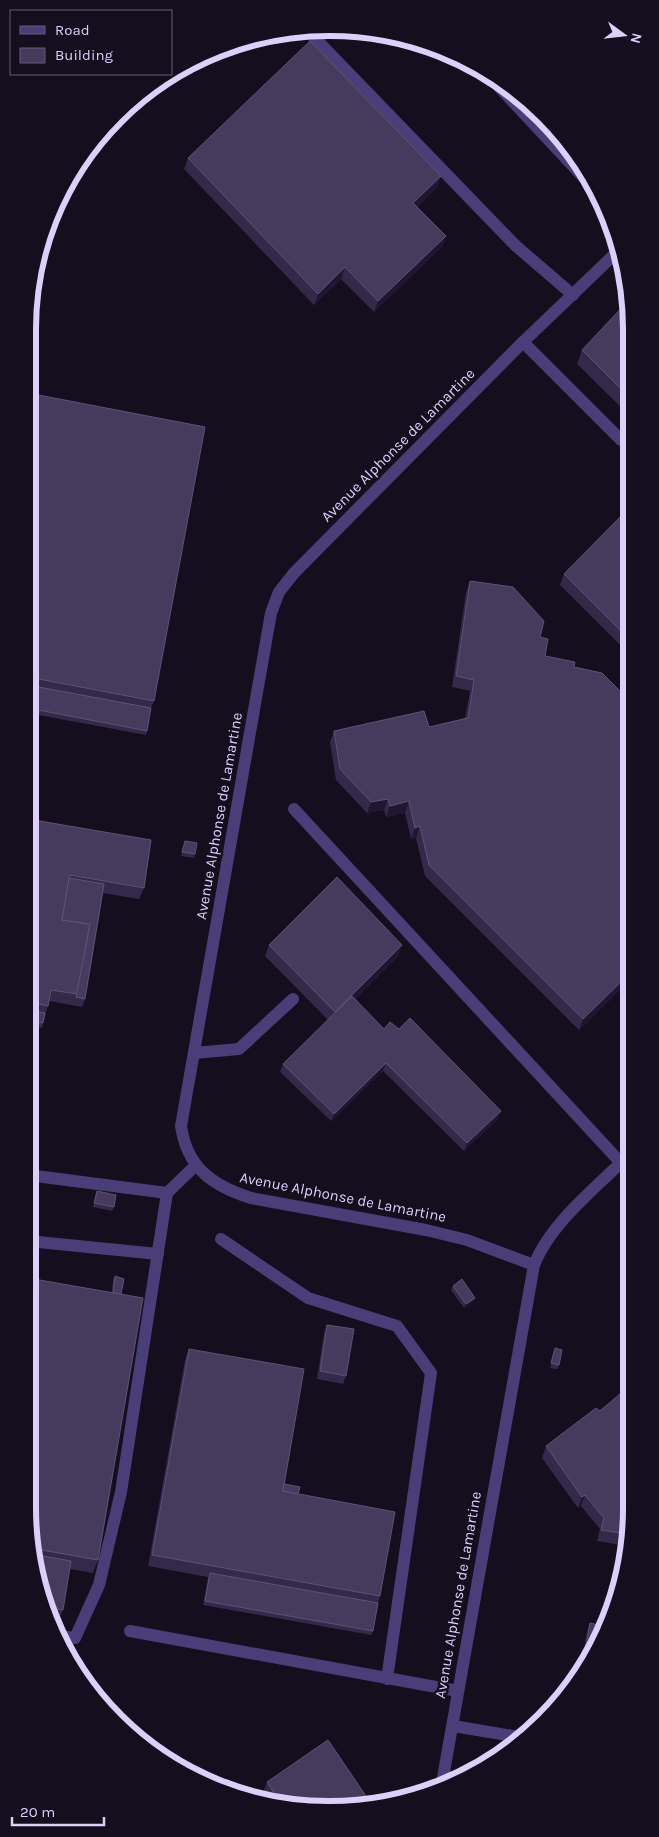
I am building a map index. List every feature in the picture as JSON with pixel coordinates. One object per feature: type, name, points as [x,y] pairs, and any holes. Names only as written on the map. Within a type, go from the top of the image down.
[{"type":"street","points":[[314,37],[516,246],[573,295]]},
{"type":"street","points":[[510,99],[571,164]]},
{"type":"street","name":"Avenue Alphonse de Lamartine","points":[[534,1266],[466,1240],[426,1230],[252,1198],[225,1188],[212,1181],[196,1166],[184,1145],[181,1126],[271,613],[279,592],[294,573],[523,342],[613,256]]},
{"type":"street","points":[[523,342],[621,440]]},
{"type":"street","points":[[294,809],[623,1160]]},
{"type":"street","points":[[194,1053],[239,1049],[293,999]]},
{"type":"street","points":[[66,1637],[75,1638],[99,1584],[121,1492],[167,1193],[196,1166]]},
{"type":"street","name":"Avenue Alphonse de Lamartine","points":[[443,1778],[534,1266],[541,1248],[556,1228],[623,1166]]},
{"type":"street","points":[[36,1176],[167,1193]]},
{"type":"street","points":[[221,1239],[308,1298],[397,1326],[431,1373],[387,1679]]},
{"type":"street","points":[[36,1242],[158,1254]]},
{"type":"street","points":[[130,1631],[458,1691]]},
{"type":"street","points":[[452,1726],[513,1736]]},
{"type":"building","points":[[310,41],[441,176],[413,203],[446,236],[378,301],[345,267],[318,294],[188,158]]},
{"type":"building","points":[[622,308],[623,391],[582,350]]},
{"type":"building","points":[[36,395],[205,427],[154,701],[36,679]]},
{"type":"building","points":[[623,514],[623,633],[564,574]]},
{"type":"building","points":[[470,581],[513,587],[544,621],[540,637],[548,639],[545,656],[575,662],[574,667],[602,673],[623,694],[623,980],[583,1019],[429,865],[420,826],[415,828],[409,801],[390,806],[388,799],[371,802],[340,769],[334,731],[424,711],[429,727],[468,718],[474,680],[456,676]]},
{"type":"building","points":[[36,686],[151,708],[147,731],[36,710]]},
{"type":"building","points":[[36,820],[151,840],[144,888],[70,875],[62,920],[90,924],[77,994],[51,990],[48,1006],[36,1004]]},
{"type":"building","points":[[185,841],[197,843],[195,854],[182,852]]},
{"type":"building","points":[[337,877],[402,945],[335,1012],[269,945]]},
{"type":"building","points":[[69,878],[104,884],[85,999],[76,997],[90,924],[62,920]]},
{"type":"building","points":[[352,996],[384,1029],[390,1022],[399,1029],[410,1018],[501,1111],[467,1143],[386,1063],[334,1114],[283,1064]]},
{"type":"building","points":[[36,1011],[45,1013],[43,1023],[36,1022]]},
{"type":"building","points":[[97,1191],[116,1195],[114,1207],[94,1203]]},
{"type":"building","points":[[115,1276],[124,1279],[121,1294],[113,1293]]},
{"type":"building","points":[[36,1279],[143,1298],[98,1560],[40,1550],[36,1508]]},
{"type":"building","points":[[462,1279],[475,1298],[466,1304],[453,1286]]},
{"type":"building","points":[[327,1325],[354,1329],[346,1376],[320,1371]]},
{"type":"building","points":[[555,1348],[562,1350],[559,1365],[551,1363]]},
{"type":"building","points":[[189,1349],[304,1369],[283,1491],[395,1512],[380,1596],[152,1555]]},
{"type":"building","points":[[620,1394],[623,1394],[621,1533],[601,1530],[604,1518],[585,1495],[582,1497],[546,1446],[596,1408],[600,1411]]},
{"type":"building","points":[[284,1484],[300,1487],[298,1494],[283,1491]]},
{"type":"building","points":[[41,1556],[71,1561],[63,1610],[54,1608],[46,1583]]},
{"type":"building","points":[[210,1573],[378,1603],[373,1631],[205,1601]]},
{"type":"building","points":[[590,1623],[598,1625],[593,1637],[585,1650]]},
{"type":"building","points":[[328,1740],[367,1798],[330,1801],[276,1796],[267,1782]]}]
